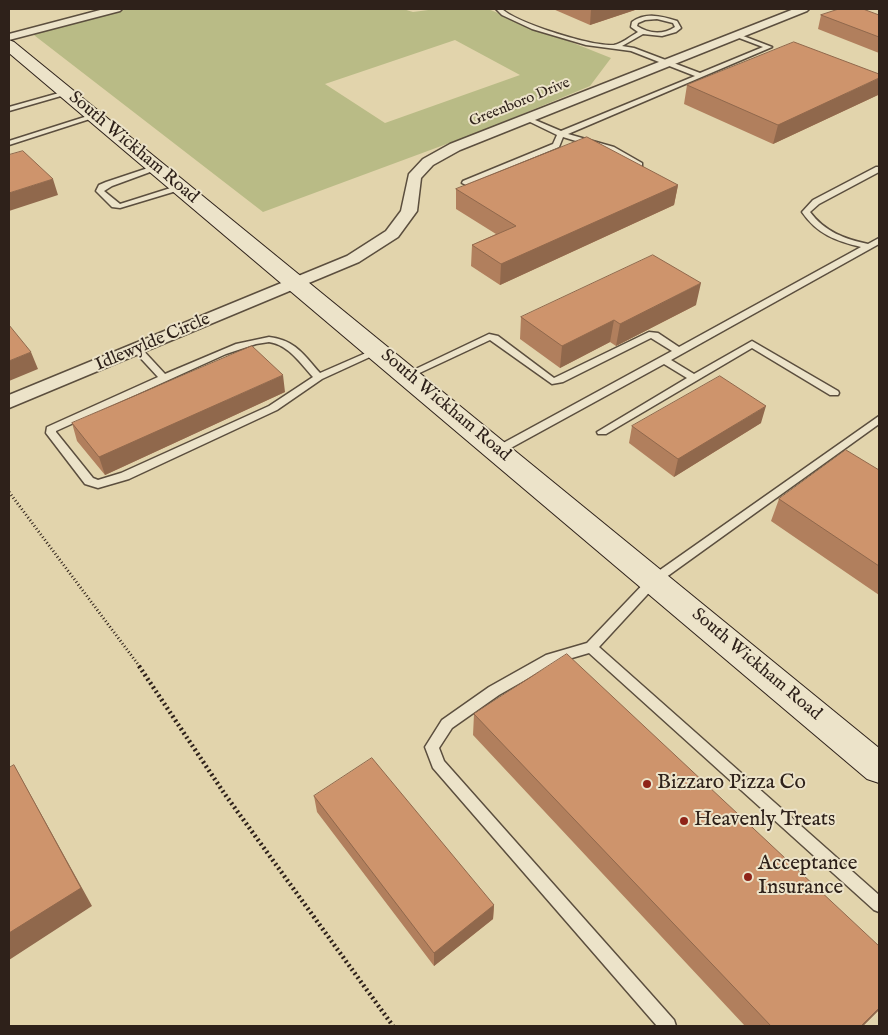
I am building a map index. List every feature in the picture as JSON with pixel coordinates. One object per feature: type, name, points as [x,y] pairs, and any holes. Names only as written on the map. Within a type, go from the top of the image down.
[{"type":"main road","name":"South Wickham Road","points":[[11,47],[879,768]]},
{"type":"street","points":[[11,47],[116,9]]},
{"type":"street","name":"Greenboro Drive","points":[[297,283],[353,259],[392,234],[409,211],[414,177],[428,162],[455,147],[803,9]]},
{"type":"street","name":"Idlewylde Circle","points":[[9,402],[297,283]]},
{"type":"lane","points":[[499,9],[504,14],[534,28],[586,43],[632,49],[701,76]]},
{"type":"lane","points":[[617,46],[642,32],[664,34],[675,31],[677,25],[664,18],[644,18],[633,24],[634,27],[642,32]]},
{"type":"lane","points":[[736,35],[777,48]]},
{"type":"lane","points":[[466,182],[556,145],[561,134],[769,47]]},
{"type":"lane","points":[[9,109],[66,92]]},
{"type":"lane","points":[[9,143],[94,116]]},
{"type":"lane","points":[[526,118],[561,134],[611,149],[639,165]]},
{"type":"lane","points":[[157,168],[109,184],[102,187],[100,191],[115,205],[120,206],[180,187]]},
{"type":"lane","points":[[874,248],[853,244],[822,232],[812,222],[806,212],[816,202],[879,169]]},
{"type":"lane","points":[[498,451],[679,351],[874,248],[879,241]]},
{"type":"lane","points":[[408,375],[489,337],[495,338],[552,381],[560,380],[650,335],[655,335],[679,351]]},
{"type":"lane","points":[[319,378],[288,346],[279,341],[264,339],[239,346],[164,378],[51,429],[51,433],[89,481],[98,484],[125,476],[273,408],[319,378],[378,351]]},
{"type":"lane","points":[[602,432],[752,344],[834,393]]},
{"type":"lane","points":[[137,349],[164,378]]},
{"type":"lane","points":[[664,360],[694,378]]},
{"type":"lane","points":[[668,1026],[438,764],[432,747],[447,724],[494,691],[551,659],[591,647],[654,580],[879,419]]},
{"type":"lane","points":[[591,647],[879,905]]},
{"type":"path","points":[[9,492],[141,669],[224,792],[393,1026]]},
{"type":"green space","points":[[119,9],[403,9],[413,12],[436,9],[488,9],[611,58],[590,86],[479,132],[263,212],[30,32]],"holes":[[[455,40],[520,75],[385,123],[325,84]]]},
{"type":"building","points":[[839,9],[863,9],[879,15],[879,37],[821,15]]},
{"type":"building","points":[[794,42],[879,74],[879,78],[778,125],[687,85]]},
{"type":"building","points":[[587,137],[678,185],[501,264],[472,245],[516,226],[456,189]]},
{"type":"building","points":[[23,151],[53,179],[9,193],[9,155]]},
{"type":"building","points":[[653,255],[701,283],[620,324],[614,320],[562,346],[521,317]]},
{"type":"building","points":[[9,325],[31,352],[9,361]]},
{"type":"building","points":[[252,346],[283,375],[99,457],[72,423]]},
{"type":"building","points":[[720,376],[766,406],[678,459],[632,426]]},
{"type":"building","points":[[846,450],[879,470],[879,566],[779,499]]},
{"type":"building","points":[[567,654],[879,946],[879,1008],[861,1026],[771,1026],[474,714]]},
{"type":"building","points":[[372,758],[494,905],[434,953],[314,796]]},
{"type":"building","points":[[14,765],[81,888],[9,933],[9,768]]},
{"type":"place","name":"Bizzaro Pizza Co","points":[[647,784]]},
{"type":"place","name":"Heavenly Treats","points":[[684,821]]},
{"type":"place","name":"Acceptance Insurance","points":[[748,877]]}]
